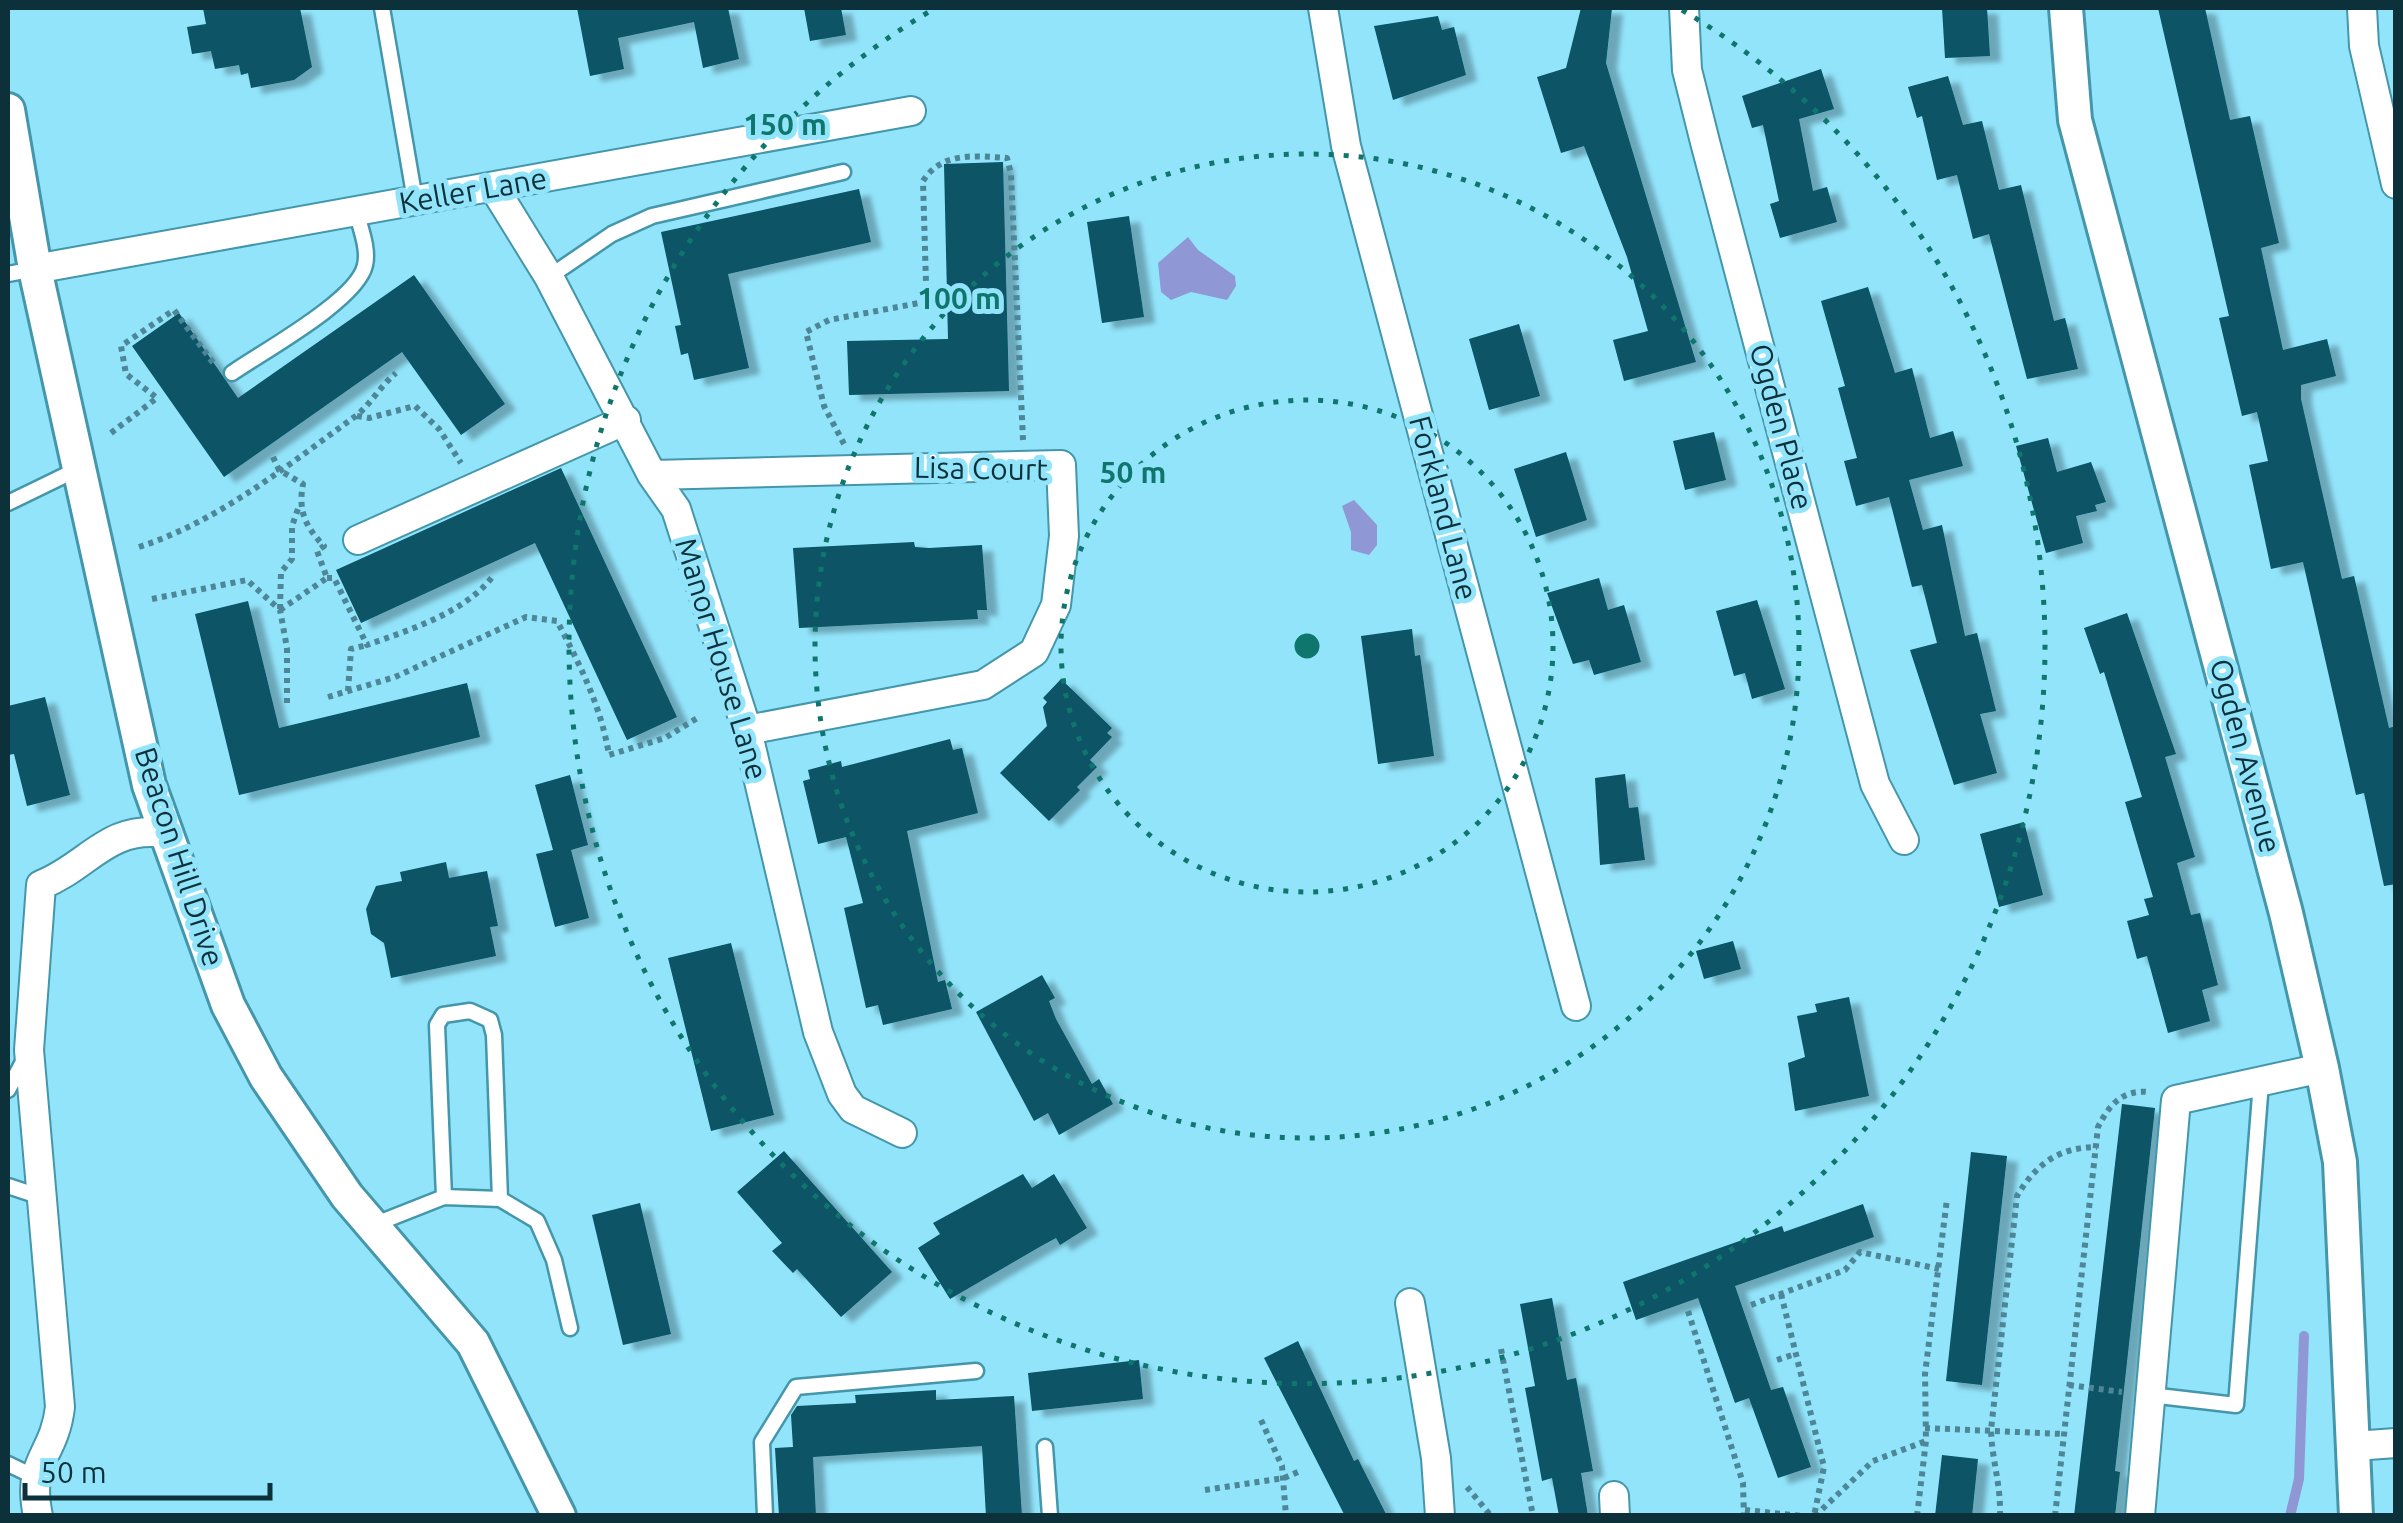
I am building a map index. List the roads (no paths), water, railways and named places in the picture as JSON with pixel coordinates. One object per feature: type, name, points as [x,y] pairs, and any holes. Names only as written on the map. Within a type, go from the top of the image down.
[{"type":"street","name":"Forkland Lane","points":[[1323,8],[1346,146],[1576,1006]]},
{"type":"street","name":"Ogden Place","points":[[1684,8],[1687,70],[1705,142],[1875,784],[1904,840]]},
{"type":"street","name":"Ogden Avenue","points":[[2066,8],[2075,120],[2276,876],[2322,1068],[2340,1162],[2356,1516]]},
{"type":"street","points":[[2362,8],[2364,46],[2389,127],[2396,184]]},
{"type":"street","name":"Beacon Hill Drive","points":[[8,110],[21,272],[79,468],[149,785],[228,1005],[266,1077],[372,1226],[472,1343],[559,1516]]},
{"type":"street","name":"Keller Lane","points":[[21,272],[911,111]]},
{"type":"street","name":"Manor House Lane","points":[[494,188],[549,278],[652,475],[676,509],[747,730],[818,1032],[842,1094],[853,1110],[902,1134]]},
{"type":"street","points":[[358,540],[626,420]]},
{"type":"street","name":"Lisa Court","points":[[652,475],[1061,465],[1064,536],[1056,606],[1034,652],[983,685],[747,730]]},
{"type":"street","points":[[38,1516],[20,1470],[57,1434],[60,1407],[29,1050],[41,885],[69,874],[89,853],[136,829],[165,833]]},
{"type":"street","points":[[2140,1516],[2176,1100],[2322,1068]]},
{"type":"street","points":[[1410,1304],[1436,1458],[1440,1516]]},
{"type":"street","points":[[2354,1446],[2396,1443]]},
{"type":"lane","points":[[382,8],[416,200]]},
{"type":"lane","points":[[549,278],[612,234],[652,216],[843,172]]},
{"type":"lane","points":[[232,372],[344,296],[362,275],[366,263],[356,211]]},
{"type":"lane","points":[[8,503],[79,468]]},
{"type":"lane","points":[[444,1197],[437,1025],[443,1015],[470,1011],[490,1020],[494,1034],[500,1199]]},
{"type":"lane","points":[[8,1090],[29,1050]]},
{"type":"lane","points":[[2150,1395],[2236,1405],[2261,1082]]},
{"type":"lane","points":[[8,1186],[44,1198]]},
{"type":"lane","points":[[372,1226],[444,1197],[500,1199],[537,1222],[554,1260],[570,1328]]},
{"type":"lane","points":[[765,1516],[762,1442],[796,1387],[976,1371]]},
{"type":"lane","points":[[1045,1447],[1050,1516]]},
{"type":"water","points":[[1188,237],[1198,250],[1235,276],[1236,286],[1227,300],[1191,292],[1171,300],[1161,292],[1158,263]]},
{"type":"water","points":[[1354,500],[1377,525],[1377,545],[1369,555],[1351,550],[1351,532],[1342,506]]},
{"type":"waterway","points":[[2290,1516],[2299,1479],[2304,1336]]}]
